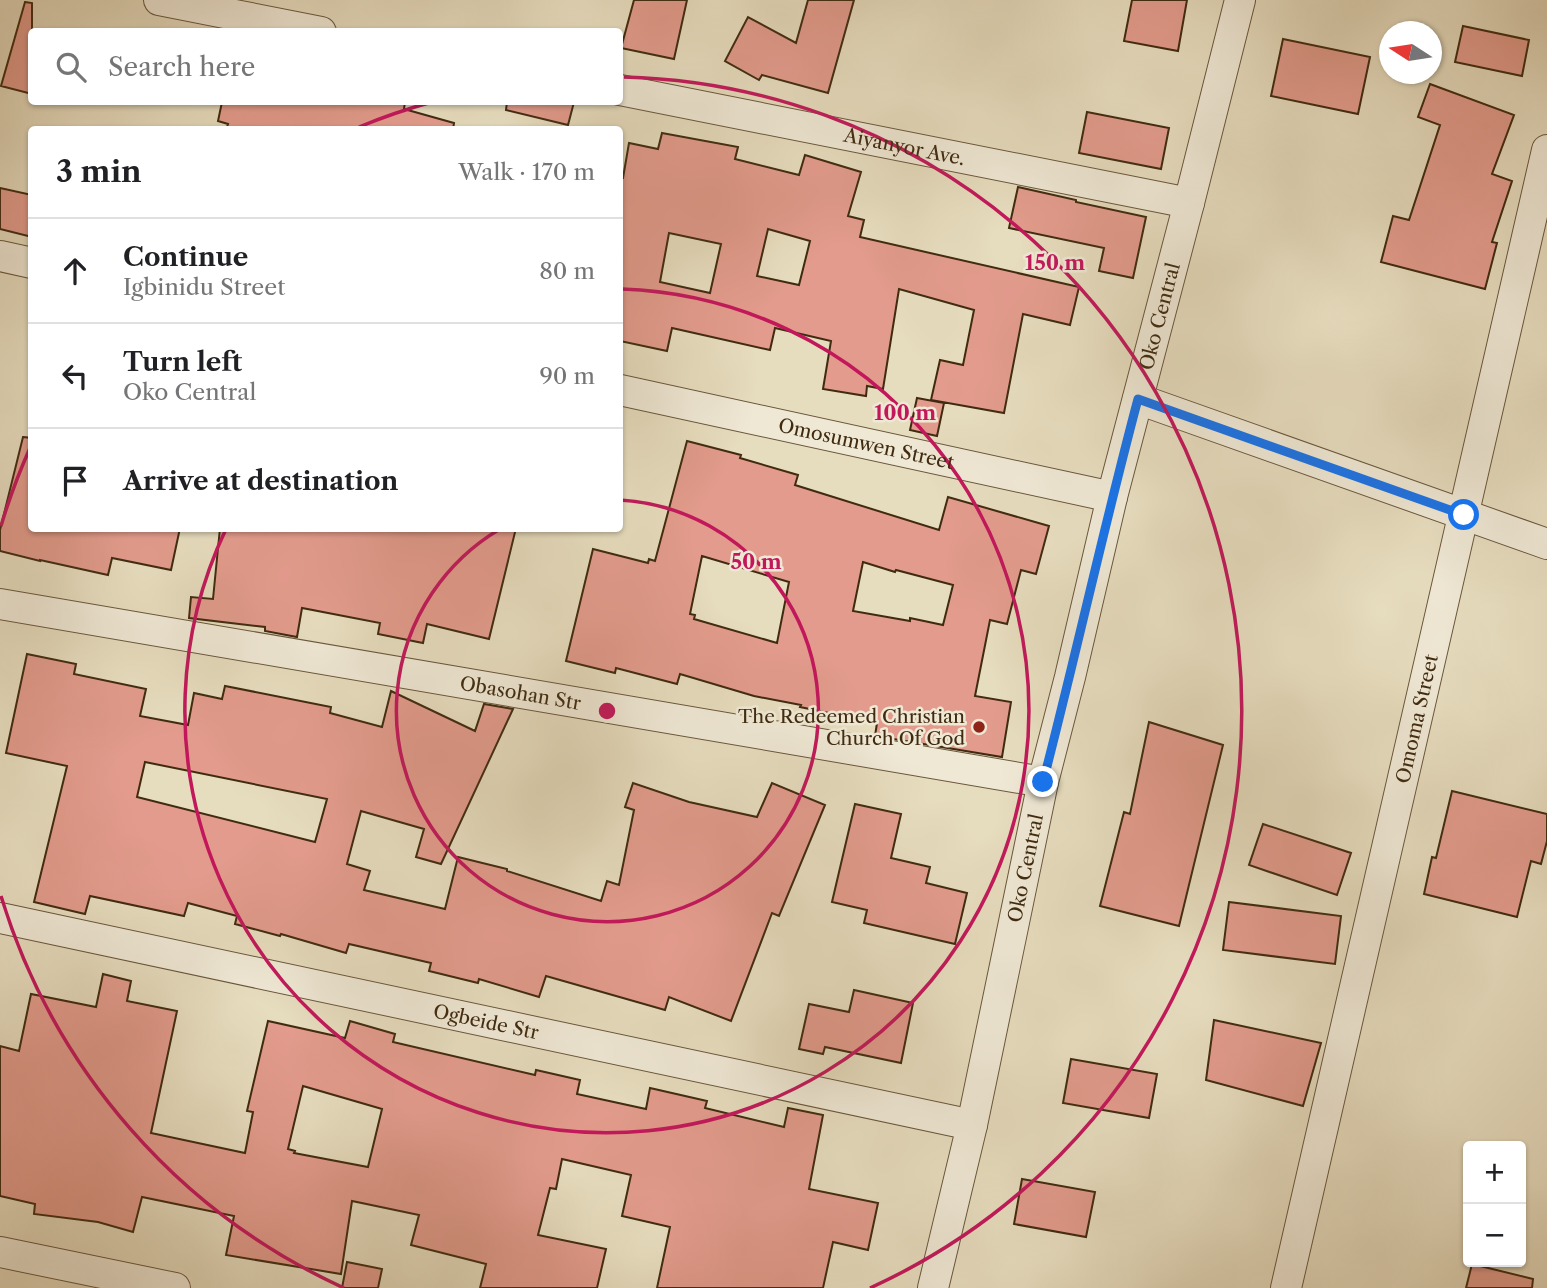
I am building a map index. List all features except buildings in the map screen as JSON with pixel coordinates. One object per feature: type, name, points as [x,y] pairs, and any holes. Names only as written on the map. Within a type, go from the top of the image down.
[{"type":"street","points":[[159,0],[301,28]]},
{"type":"street","name":"Oko Central","points":[[933,1288],[972,1125],[1043,782],[1112,498],[1240,0]]},
{"type":"street","name":"Aiyanyor Ave.","points":[[623,91],[1189,203]]},
{"type":"street","name":"Omoma Street","points":[[1286,1288],[1547,150]]},
{"type":"street","points":[[0,256],[28,262]]},
{"type":"street","name":"Omosumwen Street","points":[[623,391],[1112,498]]},
{"type":"street","points":[[1138,399],[1547,544]]},
{"type":"street","name":"Obasohan Str","points":[[0,604],[1043,782]]},
{"type":"street","name":"Ogbeide Str","points":[[0,918],[972,1125]]},
{"type":"street","points":[[0,1252],[175,1288]]},
{"type":"place","name":"The Redeemed Christian Church Of God","points":[[979,727]]},
{"type":"route","points":[[1043,782],[1138,399],[1464,515]]}]
